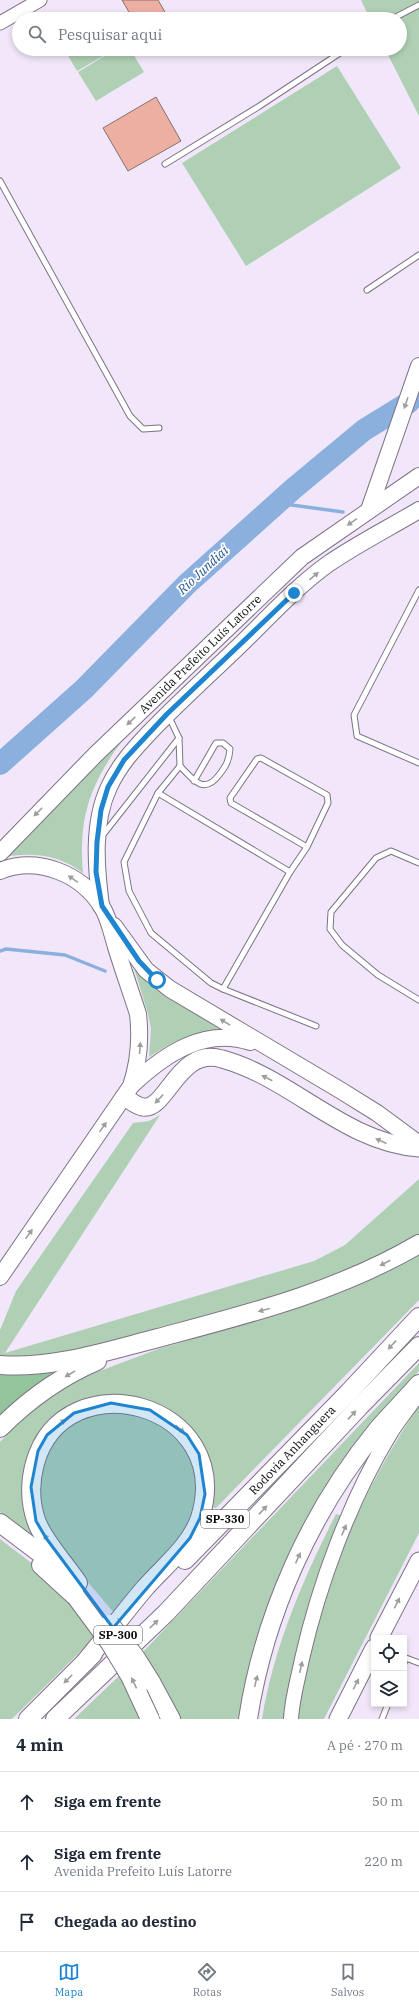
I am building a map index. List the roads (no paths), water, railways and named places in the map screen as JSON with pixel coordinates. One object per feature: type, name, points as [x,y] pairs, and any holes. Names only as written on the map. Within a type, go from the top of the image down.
[{"type":"highway","points":[[128,1091],[142,1107],[150,1107],[158,1102],[182,1071],[194,1062],[205,1058],[219,1058],[230,1061],[268,1078],[362,1132],[388,1144],[419,1148]]},
{"type":"highway","points":[[0,1365],[31,1365],[78,1358],[268,1309],[359,1275],[419,1244]]},
{"type":"highway","name":"Rodovia Anhanguera","points":[[28,1719],[349,1392],[419,1317]]},
{"type":"highway","points":[[0,1428],[31,1399],[78,1369],[144,1341]]},
{"type":"highway","name":"Rodovia Anhanguera","points":[[55,1719],[166,1613],[360,1406],[419,1346]]},
{"type":"highway","points":[[248,1719],[267,1640],[284,1590],[321,1513],[347,1471],[378,1430],[419,1384]]},
{"type":"highway","points":[[85,1662],[145,1588],[190,1538],[200,1518],[205,1494],[204,1472],[199,1454],[186,1435],[172,1422],[150,1410],[131,1405],[111,1403],[91,1407],[74,1413],[47,1435],[38,1451],[33,1470],[31,1487],[32,1505],[36,1521],[79,1590],[110,1643],[130,1676],[150,1719]]},
{"type":"highway","name":"SP-300","points":[[0,1523],[15,1532],[79,1590],[136,1658],[171,1719]]},
{"type":"highway","points":[[0,1527],[79,1590]]},
{"type":"highway","points":[[381,1635],[419,1561]]},
{"type":"highway","points":[[338,1719],[371,1654]]},
{"type":"main road","points":[[369,510],[419,366]]},
{"type":"main road","name":"Avenida Prefeito Luís Latorre","points":[[0,853],[90,760],[302,557],[419,476]]},
{"type":"main road","name":"Avenida Prefeito Luís Latorre","points":[[128,1091],[138,1064],[140,1048],[138,1014],[104,910],[96,872],[97,842],[101,810],[108,787],[124,760],[167,714],[294,593],[327,565],[366,540],[419,510]]},
{"type":"main road","points":[[0,871],[8,868],[29,865],[60,871],[74,879],[104,910],[139,961],[157,980],[377,1114],[419,1144]]},
{"type":"main road","points":[[2,1272],[128,1091],[164,1058],[183,1046],[200,1041],[231,1037],[270,1049]]},
{"type":"main road","points":[[291,1719],[292,1705],[310,1625],[342,1535],[358,1496],[390,1433],[419,1393]]},
{"type":"street","points":[[16,12],[26,5],[40,0]]},
{"type":"street","points":[[0,23],[12,15]]},
{"type":"lane","points":[[407,12],[419,6]]},
{"type":"lane","points":[[165,164],[258,107],[335,56]]},
{"type":"lane","points":[[0,181],[130,416],[143,429],[159,428]]},
{"type":"lane","points":[[367,290],[419,255]]},
{"type":"lane","points":[[419,590],[354,715],[357,736],[419,764]]},
{"type":"lane","points":[[167,714],[179,738],[180,766],[194,781],[206,785],[213,783],[229,762],[230,749],[222,743],[216,743],[194,781]]},
{"type":"lane","points":[[97,842],[179,738]]},
{"type":"lane","points":[[223,989],[290,872],[307,847],[328,803],[327,794],[260,758],[257,758],[230,798],[231,803],[307,847]]},
{"type":"lane","points":[[180,766],[158,793],[124,862],[129,891],[151,933],[211,983],[316,1026]]},
{"type":"lane","points":[[158,793],[290,872]]},
{"type":"lane","points":[[419,863],[391,851],[376,858],[331,912],[330,929],[342,945],[378,975],[419,1000]]},
{"type":"lane","points":[[407,1658],[419,1663]]},
{"type":"lane","points":[[382,1719],[387,1707]]},
{"type":"waterway","name":"Rio Jundiaí","points":[[0,764],[84,689],[187,584],[293,489],[364,430],[408,403],[419,392]]},
{"type":"waterway","points":[[277,503],[343,512]]},
{"type":"waterway","points":[[0,951],[6,949],[65,955],[105,971]]}]
